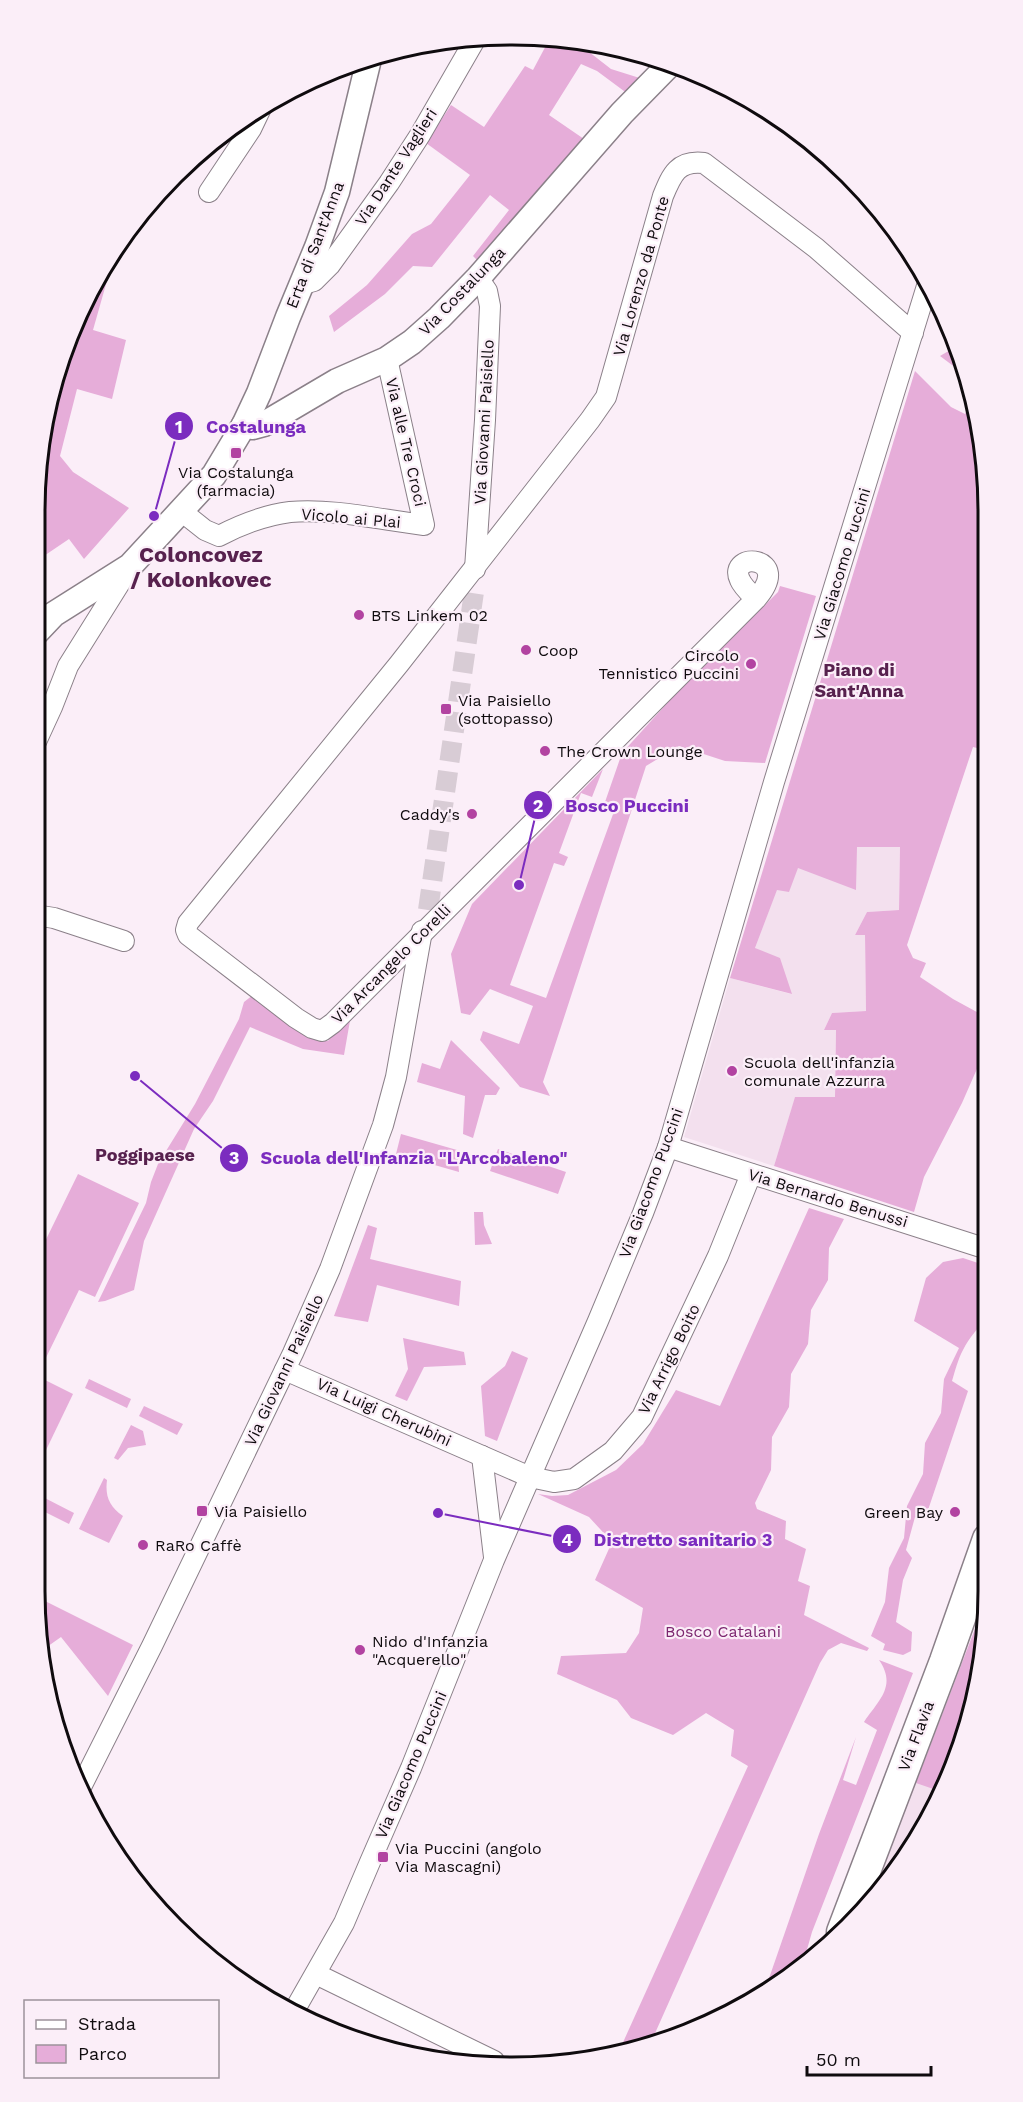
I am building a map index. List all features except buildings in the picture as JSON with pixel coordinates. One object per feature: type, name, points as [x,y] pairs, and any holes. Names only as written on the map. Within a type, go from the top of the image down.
[{"type":"main road","name":"Via Flavia","points":[[850,1910],[978,1567]]},
{"type":"street","name":"Via Dante Vaglieri","points":[[303,284],[314,281],[330,265],[420,135],[471,47]]},
{"type":"street","name":"Erta di Sant'Anna","points":[[244,426],[303,284],[337,192],[367,69]]},
{"type":"street","name":"Via Costalunga","points":[[244,426],[253,427],[264,424],[337,381],[387,358],[412,342],[478,278],[622,113],[663,71]]},
{"type":"street","points":[[208,192],[254,123]]},
{"type":"street","name":"Via Lorenzo da Ponte","points":[[473,582],[606,397],[663,196],[671,177],[680,167],[691,161],[704,163],[816,248],[913,333]]},
{"type":"street","name":"Via Giovanni Paisiello","points":[[473,582],[485,420],[490,306],[487,291],[478,278]]},
{"type":"street","name":"Via Giacomo Puccini","points":[[298,2005],[344,1923],[494,1560],[590,1342],[668,1147],[771,793],[924,294]]},
{"type":"street","name":"Via alle Tre Croci","points":[[387,358],[424,525]]},
{"type":"street","points":[[45,721],[68,666],[130,566],[214,475],[244,426]]},
{"type":"street","name":"Vicolo ai Plai","points":[[182,511],[205,530],[219,536],[236,527],[288,512],[320,512],[424,525]]},
{"type":"street","points":[[45,623],[54,614],[130,566]]},
{"type":"street","name":"Via Arcangelo Corelli","points":[[473,582],[385,682],[188,923],[186,930],[188,935],[312,1029],[322,1031],[333,1023],[379,975],[424,920],[621,736],[756,599]]},
{"type":"street","points":[[45,917],[124,941]]},
{"type":"street","name":"Via Giovanni Paisiello","points":[[85,1779],[126,1701],[285,1370],[330,1269],[383,1125],[396,1077],[411,1004],[424,920]]},
{"type":"street","name":"Via Bernardo Benussi","points":[[668,1147],[978,1246]]},
{"type":"street","name":"Via Arrigo Boito","points":[[530,1477],[554,1482],[574,1479],[613,1451],[642,1417],[714,1267],[751,1174]]},
{"type":"street","name":"Via Luigi Cherubini","points":[[285,1370],[530,1477]]},
{"type":"street","points":[[482,1456],[494,1560]]},
{"type":"street","points":[[316,1974],[484,2056]]},
{"type":"shaded area","points":[[900,846],[899,910],[867,912],[855,935],[865,935],[866,1011],[832,1013],[824,1030],[836,1030],[835,1097],[795,1098],[774,1166],[684,1137],[730,978],[791,994],[755,948],[777,889],[798,868],[857,847]]},
{"type":"shaded area","points":[[977,1625],[969,1682],[953,1740],[942,1769],[916,1824],[880,1877]]},
{"type":"green space","points":[[546,46],[589,52],[611,69],[646,80],[628,94],[597,71],[581,64],[549,115],[584,139],[479,262],[473,256],[509,210],[490,195],[432,267],[413,266],[385,294],[334,332],[329,316],[367,285],[412,234],[431,224],[470,175],[426,143],[451,105],[484,127],[525,66],[533,70]]},
{"type":"green space","points":[[108,276],[93,330],[126,340],[112,399],[77,389],[60,456],[73,472],[129,508],[84,559],[69,539],[45,555],[46,481],[49,451],[54,420],[70,362],[93,305]]},
{"type":"green space","points":[[949,351],[955,367],[940,356]]},
{"type":"green space","points":[[915,371],[951,407],[965,414],[967,410],[969,420],[977,481],[978,512],[978,748],[973,747],[907,945],[913,958],[926,963],[920,977],[978,1013],[978,1067],[924,1177],[914,1212],[774,1166],[795,1097],[835,1097],[836,1030],[824,1030],[832,1013],[866,1011],[865,935],[855,935],[867,912],[899,910],[900,847],[857,847],[856,890],[798,868],[789,892],[777,890],[755,948],[780,958],[792,994],[730,978]]},
{"type":"green space","points":[[780,586],[816,596],[765,763],[725,761],[679,746],[646,766],[543,1082],[550,1096],[520,1087],[480,1040],[483,1031],[519,1044],[533,1006],[490,989],[470,1015],[461,1013],[451,954],[472,904],[603,769],[592,797],[581,793],[559,853],[568,857],[564,866],[554,863],[510,985],[546,998],[616,806],[605,802],[622,753],[671,699],[778,592]]},
{"type":"green space","points":[[253,995],[298,1031],[318,1040],[328,1041],[351,1015],[344,1055],[303,1049],[250,1027],[213,1101],[194,1129],[144,1241],[134,1290],[98,1302],[146,1203],[158,1164],[195,1104],[239,1019],[244,1002]]},
{"type":"green space","points":[[451,1040],[500,1088],[496,1095],[485,1095],[473,1138],[463,1134],[465,1096],[417,1082],[422,1063],[440,1069]]},
{"type":"green space","points":[[401,1134],[457,1150],[459,1172],[396,1154]]},
{"type":"green space","points":[[498,1149],[566,1172],[558,1194],[490,1171]]},
{"type":"green space","points":[[78,1174],[139,1203],[95,1297],[79,1290],[45,1360],[45,1242]]},
{"type":"green space","name":"Bosco Catalani","points":[[809,1208],[844,1219],[829,1248],[828,1280],[811,1310],[808,1344],[791,1374],[789,1407],[772,1437],[771,1470],[755,1503],[757,1509],[786,1521],[785,1539],[806,1549],[798,1581],[810,1586],[804,1615],[869,1648],[867,1651],[841,1643],[828,1650],[820,1663],[655,2034],[623,2043],[748,1766],[731,1756],[734,1730],[706,1713],[673,1735],[631,1718],[617,1700],[557,1674],[561,1656],[626,1653],[639,1633],[643,1608],[595,1580],[612,1542],[589,1517],[538,1494],[568,1495],[616,1470],[643,1444],[676,1390],[720,1406]]},
{"type":"green space","points":[[474,1212],[483,1212],[484,1225],[492,1244],[475,1245]]},
{"type":"green space","points":[[368,1225],[377,1228],[370,1259],[461,1281],[459,1306],[377,1285],[368,1322],[334,1316]]},
{"type":"green space","points":[[963,1258],[978,1263],[978,1328],[963,1350],[952,1381],[968,1391],[925,1519],[915,1517],[906,1550],[912,1558],[903,1580],[896,1622],[912,1632],[911,1651],[903,1655],[883,1650],[885,1644],[871,1636],[885,1602],[889,1568],[904,1538],[907,1506],[923,1474],[925,1443],[941,1413],[944,1379],[959,1348],[914,1321],[926,1278],[943,1262]]},
{"type":"green space","points":[[403,1338],[464,1352],[466,1365],[424,1367],[407,1401],[395,1396],[408,1369]]},
{"type":"green space","points":[[512,1351],[528,1358],[497,1441],[485,1436],[481,1386],[505,1366]]},
{"type":"green space","points":[[89,1379],[131,1399],[127,1408],[85,1388]]},
{"type":"green space","points":[[45,1380],[73,1394],[45,1452]]},
{"type":"green space","points":[[144,1406],[183,1424],[177,1435],[139,1416]]},
{"type":"green space","points":[[131,1425],[143,1431],[146,1445],[128,1448],[118,1460],[114,1458]]},
{"type":"green space","points":[[104,1478],[107,1480],[109,1500],[123,1516],[109,1543],[79,1529]]},
{"type":"green space","points":[[45,1498],[74,1513],[69,1524],[45,1512]]},
{"type":"green space","points":[[45,1601],[133,1645],[108,1696],[61,1637],[48,1646]]},
{"type":"green space","points":[[977,1625],[969,1682],[953,1740],[942,1769],[933,1789],[916,1783]]},
{"type":"green space","points":[[879,1660],[913,1673],[806,1951],[769,1980],[819,1834],[856,1737],[843,1780],[856,1785],[877,1730],[864,1722],[884,1692],[886,1678]]},
{"type":"tunnel","points":[[428,910],[475,585]]},
{"type":"place","name":"Via Costalunga (farmacia)","points":[[236,453]]},
{"type":"place","name":"Costalunga","points":[[154,516]]},
{"type":"place","name":"BTS Linkem 02","points":[[359,615]]},
{"type":"place","name":"Coop","points":[[526,650]]},
{"type":"place","name":"Circolo Tennistico Puccini","points":[[751,664]]},
{"type":"place","name":"Via Paisiello (sottopasso)","points":[[446,709]]},
{"type":"place","name":"The Crown Lounge","points":[[545,751]]},
{"type":"place","name":"Caddy's","points":[[472,814]]},
{"type":"place","name":"Bosco Puccini","points":[[519,885]]},
{"type":"place","name":"Scuola dell'infanzia comunale Azzurra","points":[[732,1071]]},
{"type":"place","name":"Scuola dell'Infanzia \"L'Arcobaleno\"","points":[[135,1076]]},
{"type":"place","name":"Via Paisiello","points":[[202,1511]]},
{"type":"place","name":"Green Bay","points":[[955,1512]]},
{"type":"place","name":"Distretto sanitario 3","points":[[438,1513]]},
{"type":"place","name":"RaRo Caffè","points":[[143,1545]]},
{"type":"place","name":"Nido d'Infanzia \"Acquerello\"","points":[[360,1650]]},
{"type":"place","name":"Via Puccini (angolo Via Mascagni)","points":[[383,1857]]},
{"type":"district","name":"Coloncovez / Kolonkovec","points":[[201,566]]},
{"type":"district","name":"Piano di Sant'Anna","points":[[859,679]]},
{"type":"district","name":"Poggipaese","points":[[145,1154]]}]
